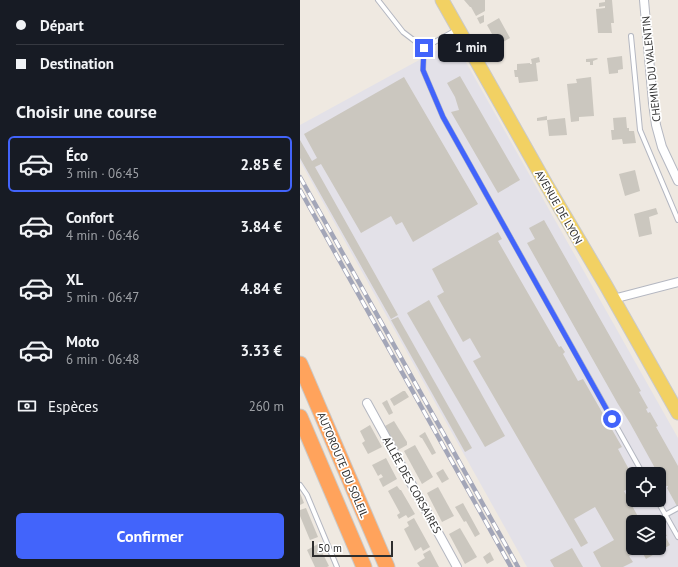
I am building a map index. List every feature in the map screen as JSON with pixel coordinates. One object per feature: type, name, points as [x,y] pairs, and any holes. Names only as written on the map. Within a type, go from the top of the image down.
[{"type":"highway","name":"AUTOROUTE DU SOLEIL","points":[[300,364],[387,567]]},
{"type":"highway","name":"AUTOROUTE DU SOLEIL","points":[[300,417],[364,567]]},
{"type":"main road","name":"AVENUE DE LYON","points":[[442,0],[678,413]]},
{"type":"street","name":"CHEMIN DU VALENTIN","points":[[644,0],[656,124],[662,147],[678,181]]},
{"type":"street","points":[[613,299],[678,282]]},
{"type":"street","name":"ALLÉE DES CORSAIRES","points":[[367,403],[457,567]]},
{"type":"lane","points":[[378,0],[404,32],[424,48]]},
{"type":"lane","points":[[424,48],[458,28]]},
{"type":"lane","points":[[631,36],[640,130],[678,220]]},
{"type":"lane","points":[[424,48],[423,70],[443,117],[639,467]]},
{"type":"lane","points":[[300,484],[307,495],[337,567]]},
{"type":"lane","points":[[661,507],[678,537]]},
{"type":"lane","points":[[665,514],[678,508]]},
{"type":"shaded area","points":[[454,41],[678,438],[678,567],[527,567],[300,161],[300,125]]},
{"type":"building","points":[[464,0],[485,0],[485,11],[476,16],[471,7]]},
{"type":"building","points":[[605,0],[612,0],[614,23],[611,23],[612,33],[598,33],[596,9],[605,8],[605,6],[599,7],[599,3],[605,2]]},
{"type":"building","points":[[484,15],[484,22],[480,24],[477,18]]},
{"type":"building","points":[[499,18],[510,38],[503,42],[502,40],[497,43],[487,25]]},
{"type":"building","points":[[622,56],[623,69],[618,70],[618,73],[609,74],[607,58]]},
{"type":"building","points":[[539,57],[540,62],[536,63],[538,81],[519,83],[518,77],[515,77],[514,70],[517,70],[517,64],[532,64],[531,59]]},
{"type":"building","points":[[586,59],[598,59],[593,61],[593,65],[590,65],[590,62],[586,62]]},
{"type":"building","points":[[460,76],[520,180],[498,193],[451,112],[459,110],[455,97],[447,83]]},
{"type":"building","points":[[404,77],[478,204],[413,242],[402,222],[396,225],[391,216],[361,233],[321,164],[315,167],[398,315],[391,319],[300,158],[300,140],[312,161],[317,158],[304,134]]},
{"type":"building","points":[[591,77],[594,116],[579,117],[579,121],[571,122],[567,84],[577,83],[576,79]]},
{"type":"building","points":[[547,116],[547,120],[537,121],[537,118]]},
{"type":"building","points":[[626,117],[627,128],[629,128],[629,131],[634,131],[636,143],[623,144],[622,139],[612,140],[611,130],[614,130],[613,118]]},
{"type":"building","points":[[565,118],[567,135],[549,136],[547,120]]},
{"type":"building","points":[[635,170],[640,191],[625,196],[619,174]]},
{"type":"building","points":[[656,208],[658,214],[649,217],[652,234],[639,237],[634,214]]},
{"type":"building","points":[[544,220],[641,391],[639,392],[648,408],[646,409],[648,413],[650,412],[658,426],[656,427],[678,466],[678,508],[667,488],[668,486],[666,486],[666,467],[654,467],[527,243],[535,239],[529,228]]},
{"type":"building","points":[[498,232],[502,239],[498,241],[559,347],[561,346],[565,352],[563,354],[578,381],[583,379],[622,447],[618,449],[628,467],[626,467],[626,490],[624,491],[626,495],[626,507],[633,507],[637,515],[626,515],[626,555],[631,555],[629,556],[633,562],[623,567],[601,567],[593,552],[614,540],[595,507],[574,519],[588,543],[581,547],[473,361],[481,357],[470,338],[463,342],[437,296],[444,292],[432,269]]},
{"type":"building","points":[[429,300],[505,436],[485,447],[407,313]]},
{"type":"building","points":[[398,317],[472,448],[465,452],[391,320]]},
{"type":"building","points":[[405,391],[409,397],[394,406],[390,399]]},
{"type":"building","points":[[387,400],[393,413],[389,415],[382,403]]},
{"type":"building","points":[[394,421],[407,442],[407,445],[398,450],[385,426]]},
{"type":"building","points":[[370,425],[382,447],[368,454],[362,443],[365,441],[360,431]]},
{"type":"building","points":[[425,432],[436,453],[432,455],[422,438],[419,436]]},
{"type":"building","points":[[415,445],[433,477],[422,484],[404,451]]},
{"type":"building","points":[[386,458],[397,479],[383,487],[379,479],[383,477],[381,474],[378,476],[372,465]]},
{"type":"building","points":[[443,469],[449,479],[442,483],[436,473]]},
{"type":"building","points":[[397,486],[401,490],[415,514],[408,518],[406,515],[399,519],[397,515],[400,513],[388,491]]},
{"type":"building","points":[[438,487],[454,516],[442,522],[427,493]]},
{"type":"building","points":[[300,493],[304,503],[300,505]]},
{"type":"building","points":[[463,503],[480,534],[475,537],[466,521],[464,522],[455,507]]},
{"type":"building","points":[[306,508],[318,537],[310,540],[300,516],[300,510]]},
{"type":"building","points":[[414,518],[430,547],[423,551],[421,547],[415,551],[404,529],[409,526],[407,522]]},
{"type":"building","points":[[460,528],[477,557],[465,564],[449,534]]},
{"type":"building","points":[[666,538],[670,545],[666,547]]},
{"type":"building","points":[[318,544],[329,566],[327,567],[315,567],[307,550]]},
{"type":"building","points":[[572,548],[583,567],[554,567],[550,560]]},
{"type":"building","points":[[430,550],[439,567],[420,567],[417,563],[425,558],[423,554]]},
{"type":"building","points":[[490,552],[494,560],[487,564],[483,557]]},
{"type":"building","points":[[644,555],[653,555],[646,559]]},
{"type":"railway","points":[[300,177],[518,567]]},
{"type":"railway","points":[[300,190],[511,567]]},
{"type":"route","points":[[424,48],[423,70],[443,117],[612,419]]}]
